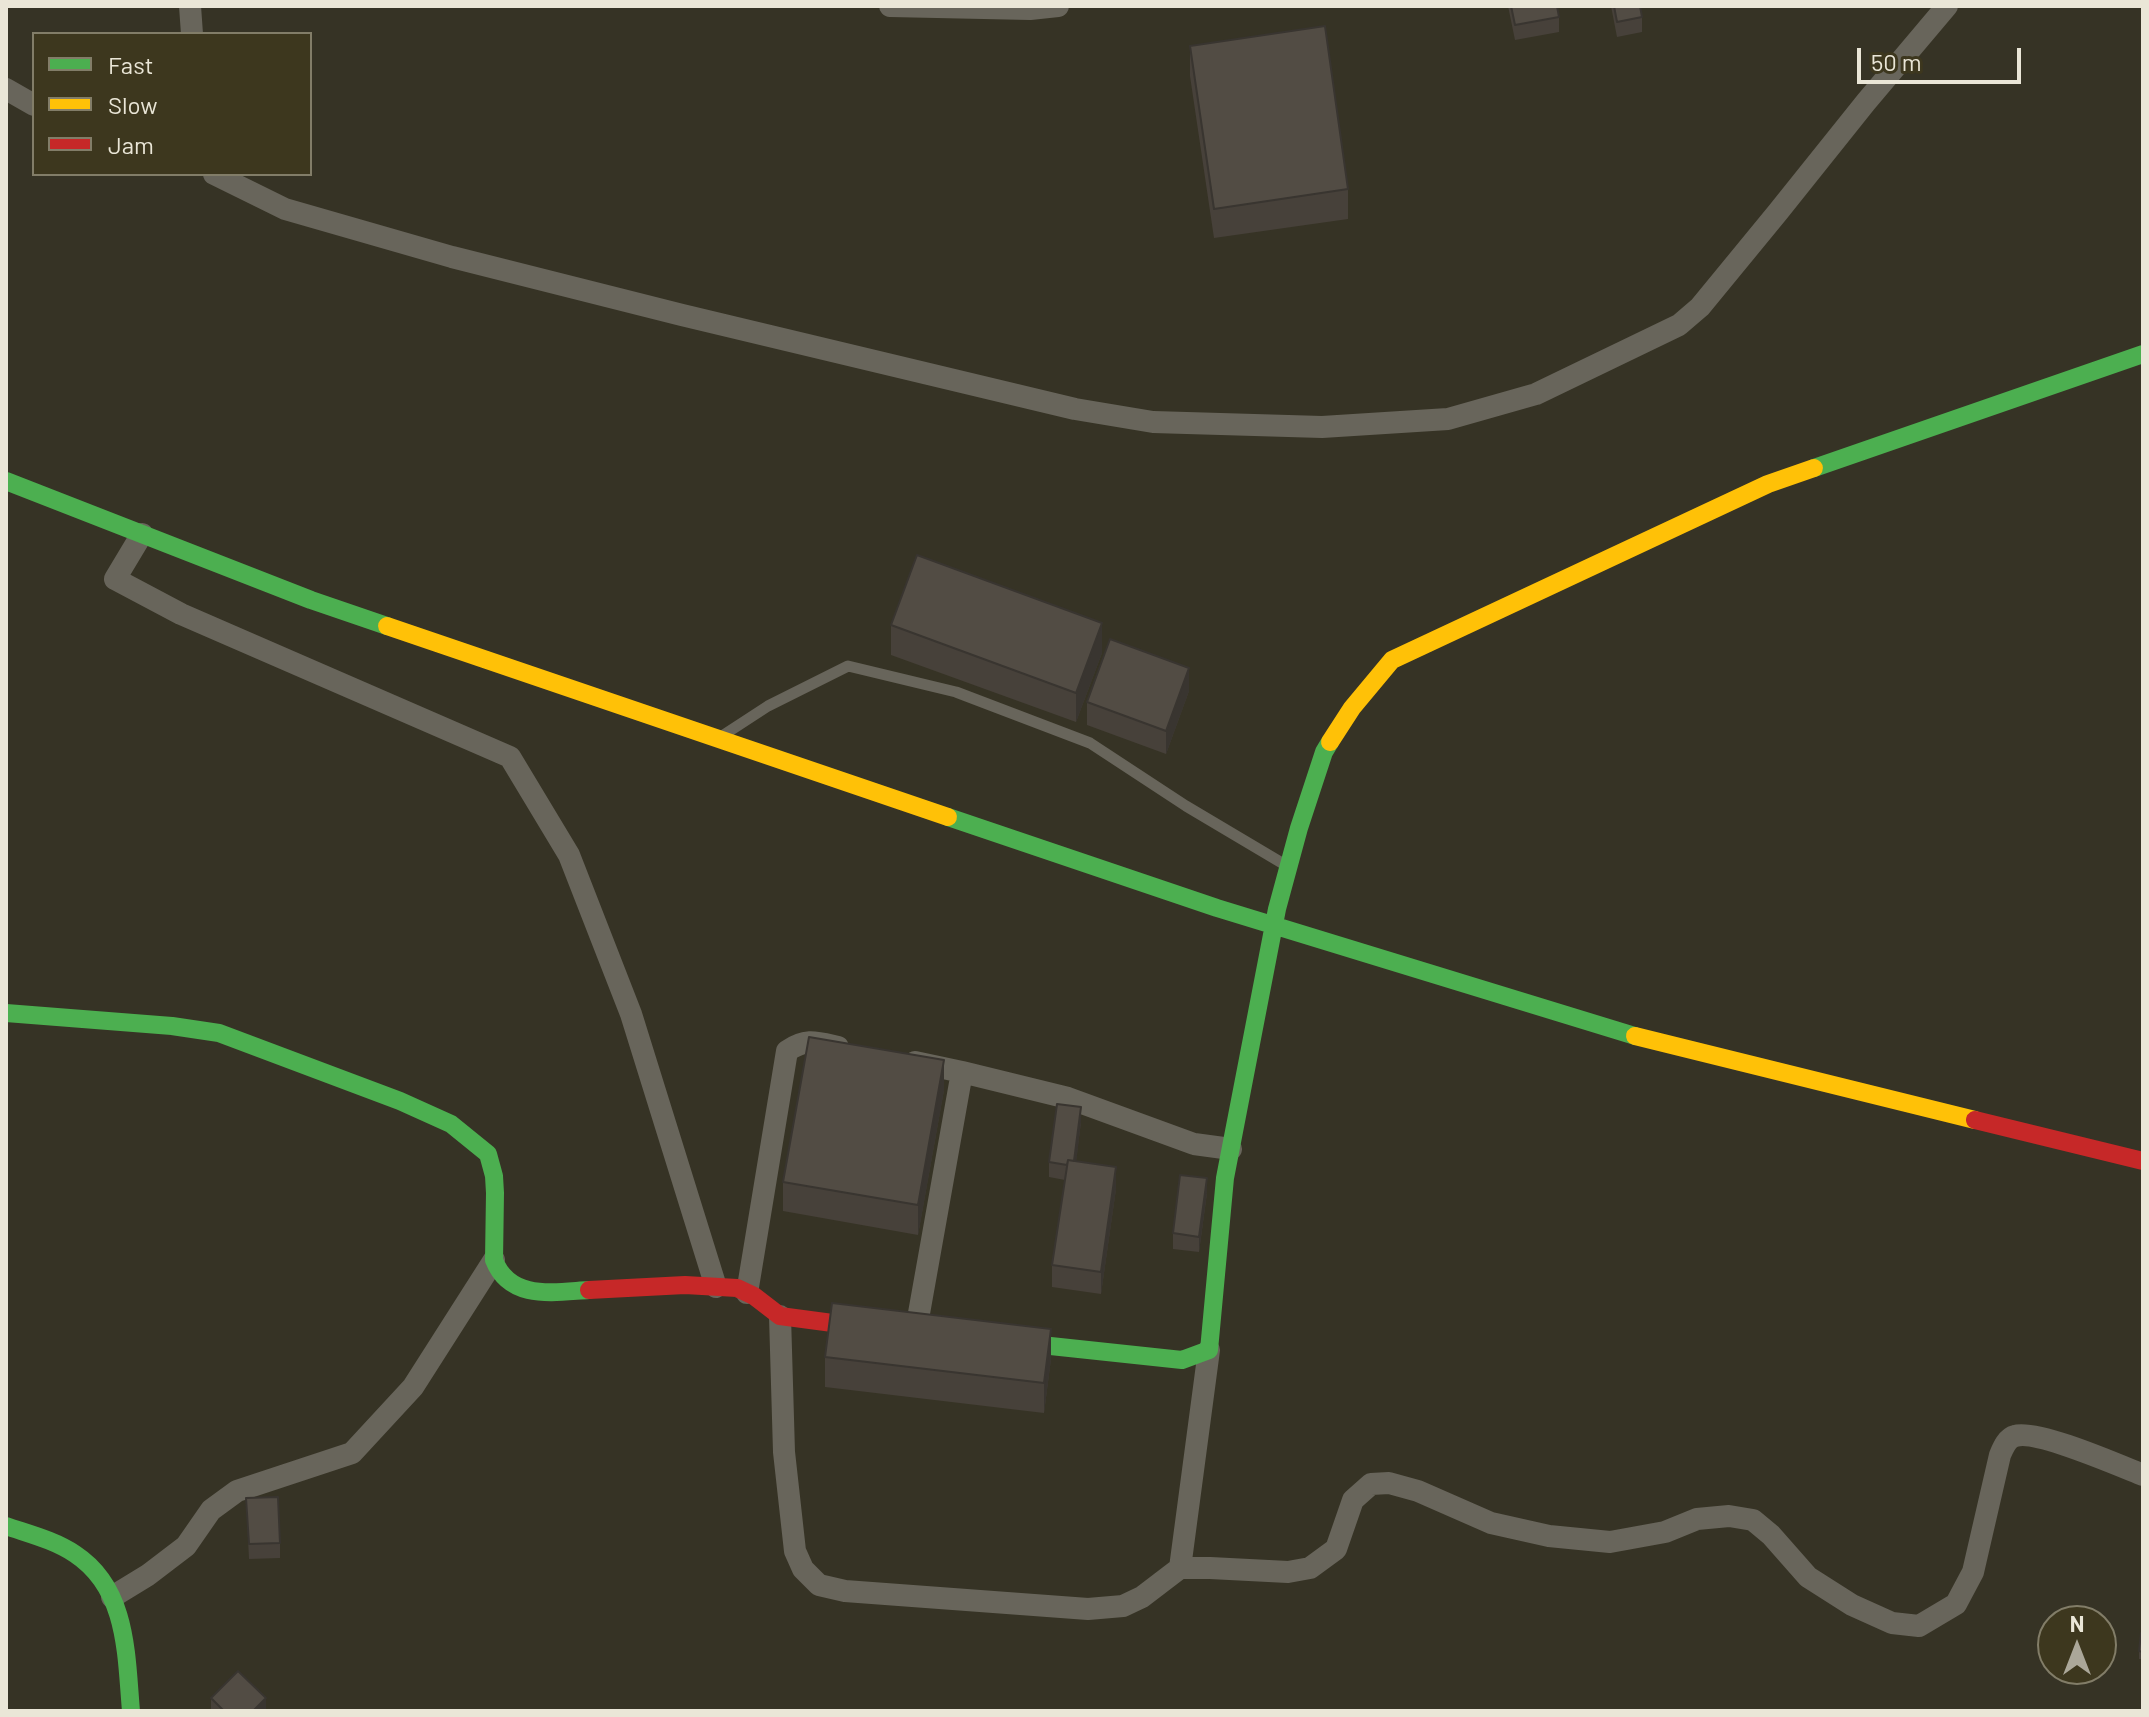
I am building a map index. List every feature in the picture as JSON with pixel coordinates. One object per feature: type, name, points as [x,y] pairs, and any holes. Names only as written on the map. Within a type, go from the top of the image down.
[{"type":"street","points":[[190,6],[192,32]]},
{"type":"street","points":[[890,6],[1030,9],[1058,6]]},
{"type":"street","points":[[218,176],[285,209],[452,257],[1075,409],[1153,422],[1307,426],[1448,419],[1536,394],[1679,325],[1700,307],[1947,6]]},
{"type":"street","points":[[6,89],[32,104]]},
{"type":"street","points":[[1180,1568],[1209,1350],[1225,1178],[1274,924],[1324,752],[1352,708],[1392,660],[1768,484],[2143,354]]},
{"type":"street","points":[[6,481],[311,600],[1217,908],[1641,1038],[2143,1161]]},
{"type":"street","points":[[142,534],[115,579],[181,614],[510,757],[569,855],[620,985],[716,1287]]},
{"type":"street","points":[[6,1013],[172,1026],[219,1033],[400,1101],[451,1124],[488,1154],[495,1193],[494,1260],[499,1273],[518,1288],[546,1292],[685,1285],[737,1288],[780,1316],[911,1331],[962,1072]]},
{"type":"street","points":[[747,1293],[787,1051],[808,1041],[862,1051]]},
{"type":"street","points":[[890,1057],[1068,1098],[1194,1144],[1231,1149]]},
{"type":"street","points":[[112,1597],[186,1546],[211,1510],[237,1491],[352,1453],[413,1387],[494,1260]]},
{"type":"street","points":[[780,1316],[784,1452],[795,1551],[803,1569],[819,1585],[845,1591],[1088,1609],[1123,1606],[1142,1597],[1180,1568],[1288,1572],[1310,1568],[1336,1549],[1353,1500],[1371,1484],[1389,1483],[1418,1491],[1491,1523],[1549,1536],[1610,1542],[1665,1532],[1697,1519],[1729,1516],[1753,1520],[1771,1535],[1808,1577],[1852,1605],[1892,1623],[1919,1626],[1956,1604],[1973,1572],[2000,1455],[2008,1440],[2016,1435],[2039,1436],[2143,1475]]},
{"type":"street","points":[[990,1339],[1182,1360],[1209,1350]]},
{"type":"street","points":[[6,1526],[75,1555],[95,1572],[112,1597],[122,1624],[131,1711]]},
{"type":"lane","points":[[718,739],[768,706],[848,666],[956,692],[1090,743],[1186,806],[1289,867]]},
{"type":"building","points":[[1511,6],[1557,6],[1559,17],[1515,25]]},
{"type":"building","points":[[1614,6],[1640,6],[1642,17],[1617,22]]},
{"type":"building","points":[[1325,26],[1348,189],[1214,209],[1190,46]]},
{"type":"building","points":[[917,555],[1102,623],[1076,693],[891,625]]},
{"type":"building","points":[[1110,639],[1189,668],[1166,731],[1087,702]]},
{"type":"building","points":[[809,1037],[944,1060],[918,1205],[783,1182]]},
{"type":"building","points":[[1057,1104],[1081,1107],[1074,1161],[1068,1160],[1067,1165],[1049,1162]]},
{"type":"building","points":[[1068,1160],[1116,1167],[1101,1272],[1052,1265]]},
{"type":"building","points":[[1180,1175],[1207,1178],[1199,1237],[1173,1233]]},
{"type":"building","points":[[832,1303],[1051,1329],[1044,1383],[825,1357]]},
{"type":"building","points":[[278,1497],[280,1543],[249,1544],[246,1498]]},
{"type":"building","points":[[2143,1633],[2143,1652],[2139,1651]]},
{"type":"building","points":[[238,1671],[266,1698],[253,1711],[224,1711],[211,1698]]},
{"type":"traffic: fast","points":[[1814,468],[2143,354]]},
{"type":"traffic: fast","points":[[6,481],[311,600],[387,626]]},
{"type":"traffic: fast","points":[[1013,1342],[1182,1360],[1209,1350],[1225,1178],[1277,909],[1299,828],[1330,742]]},
{"type":"traffic: fast","points":[[948,817],[1217,908],[1635,1036]]},
{"type":"traffic: fast","points":[[6,1013],[172,1026],[219,1033],[400,1101],[451,1124],[488,1154],[495,1193],[494,1260],[501,1273],[511,1282],[534,1291],[589,1290]]},
{"type":"traffic: fast","points":[[6,1526],[67,1549],[92,1568],[105,1585],[121,1625],[131,1711]]},
{"type":"traffic: slow","points":[[1330,742],[1352,708],[1392,660],[1768,484],[1814,468]]},
{"type":"traffic: slow","points":[[387,626],[948,817]]},
{"type":"traffic: slow","points":[[1635,1036],[1975,1120]]},
{"type":"traffic: jam","points":[[1975,1120],[2143,1161]]},
{"type":"traffic: jam","points":[[589,1290],[685,1285],[737,1288],[754,1296],[780,1316],[870,1328]]}]
